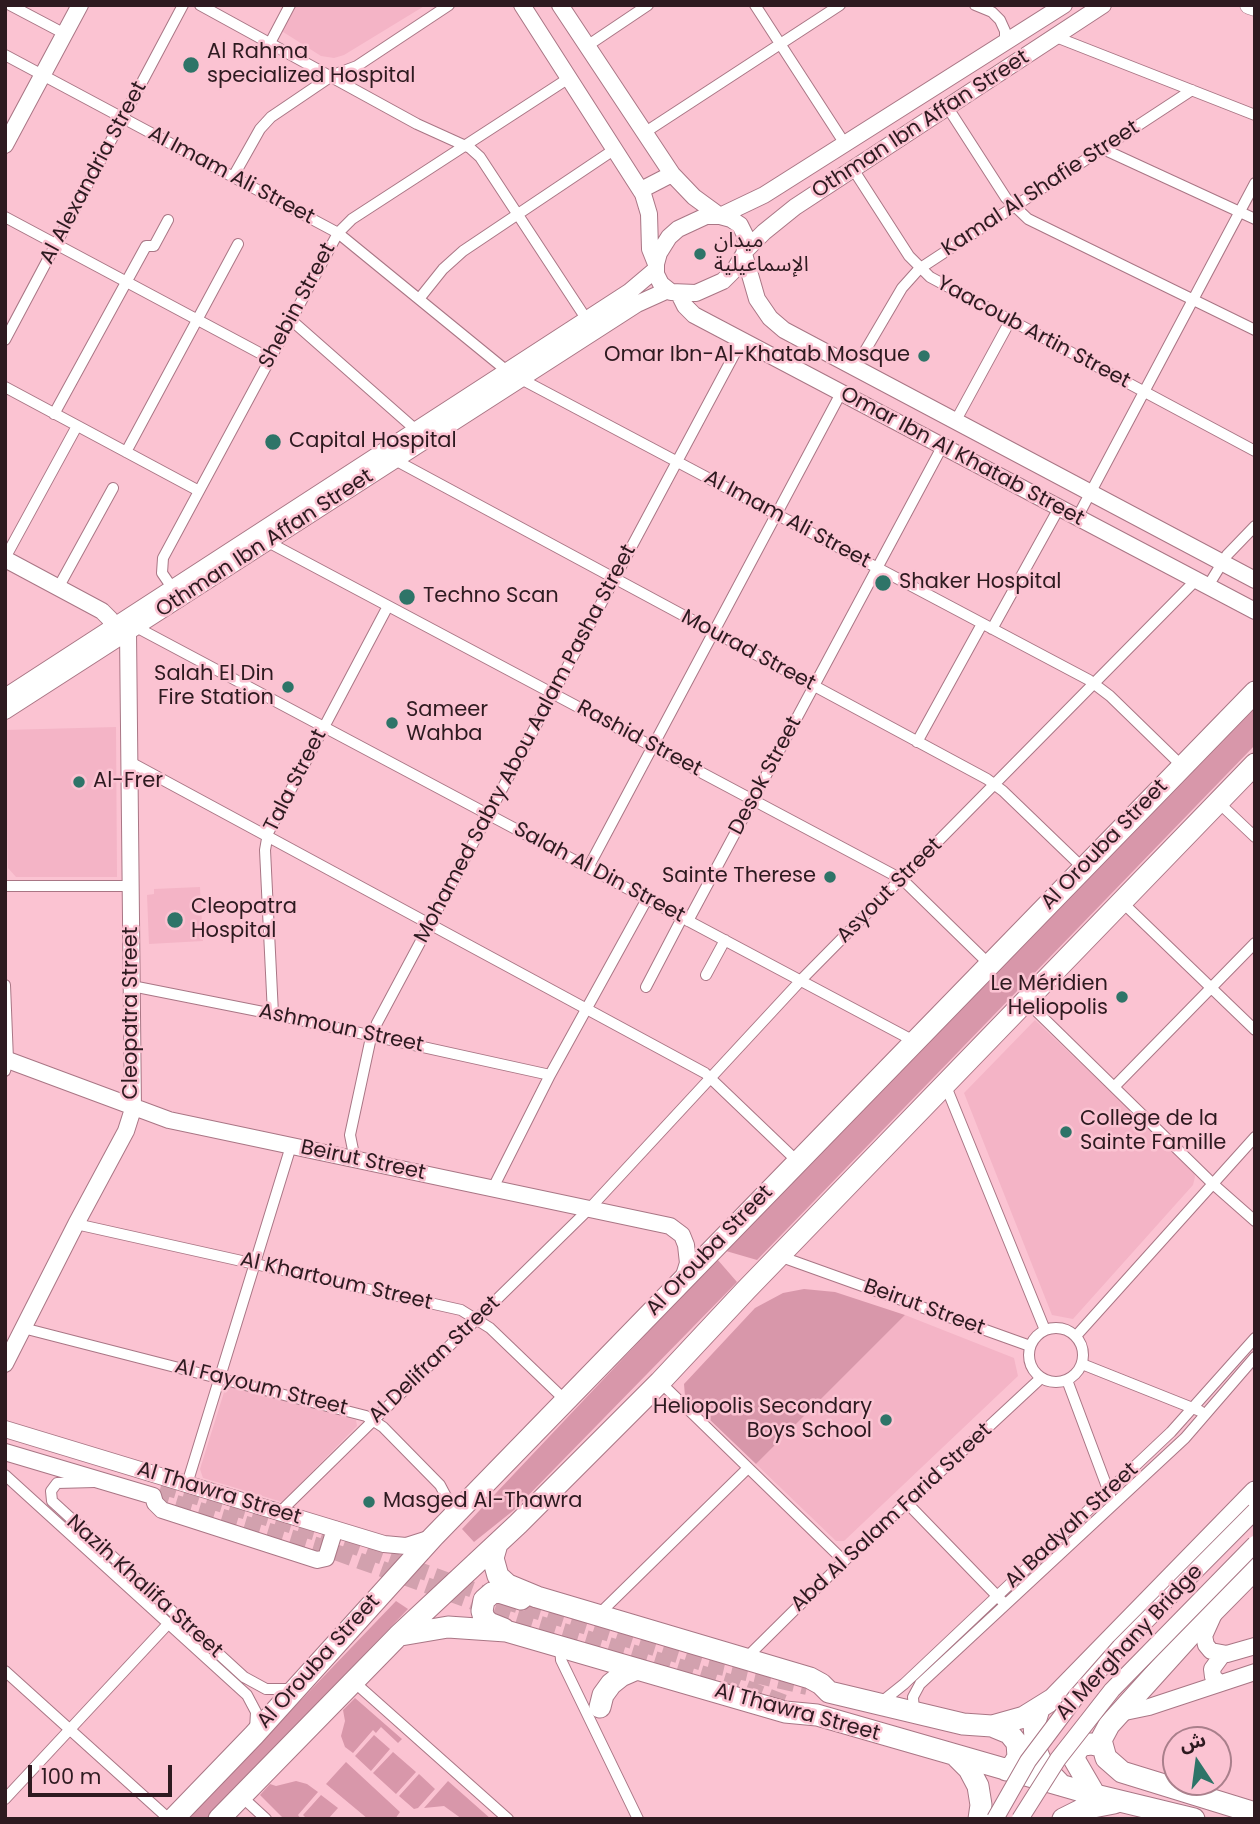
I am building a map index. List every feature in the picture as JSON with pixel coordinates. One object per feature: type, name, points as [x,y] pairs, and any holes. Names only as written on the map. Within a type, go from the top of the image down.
[{"type":"highway","name":"Al Orouba Street","points":[[171,1819],[254,1735],[451,1518],[1255,692]]},
{"type":"highway","name":"Al Orouba Street","points":[[219,1819],[398,1636],[497,1544],[660,1382],[1255,764]]},
{"type":"highway","points":[[1062,1785],[1043,1766],[1036,1750],[1034,1725],[1046,1704],[1255,1492]]},
{"type":"highway","name":"Al Thawra Street","points":[[497,1544],[493,1558],[498,1576],[508,1585],[537,1597],[810,1678],[830,1692],[964,1724],[992,1726],[1016,1720],[1046,1704]]},
{"type":"highway","points":[[1198,1551],[1212,1574],[1238,1585]]},
{"type":"highway","points":[[1255,1569],[1120,1713],[1103,1734],[1101,1746],[1110,1764],[1122,1772],[1255,1813]]},
{"type":"highway","points":[[506,1631],[484,1618],[482,1607],[486,1597],[499,1592],[521,1599],[537,1597]]},
{"type":"highway","name":"Al Thawra Street","points":[[398,1636],[448,1627],[506,1631],[785,1712],[817,1715],[957,1757],[1194,1819]]},
{"type":"highway","points":[[600,1707],[603,1695],[611,1684],[637,1669]]},
{"type":"highway","points":[[992,1726],[1009,1733],[1017,1743],[1018,1757],[1006,1770]]},
{"type":"highway","points":[[1095,1795],[1074,1759],[1083,1745],[1101,1746]]},
{"type":"highway","points":[[957,1757],[969,1769],[978,1786],[981,1799],[979,1819]]},
{"type":"highway","points":[[1063,1819],[1083,1810],[1125,1801]]},
{"type":"highway","points":[[985,1819],[1001,1812],[1018,1819]]},
{"type":"main road","points":[[522,5],[641,190],[648,209],[650,245],[659,282],[673,292],[702,292],[718,285],[732,274],[745,253],[745,235],[740,225],[720,216],[694,197],[672,174],[560,5]]},
{"type":"main road","name":"Othman Ibn Affan Street","points":[[720,216],[764,195],[1063,5]]},
{"type":"main road","name":"Othman Ibn Affan Street","points":[[745,253],[773,223],[800,203],[1104,5]]},
{"type":"main road","points":[[1249,5],[1255,7]]},
{"type":"main road","points":[[5,145],[65,34],[77,6]]},
{"type":"main road","points":[[641,190],[672,174]]},
{"type":"main road","points":[[764,195],[761,205],[766,212],[800,203]]},
{"type":"main road","points":[[655,267],[662,247],[678,229],[700,218],[720,216]]},
{"type":"main road","name":"Omar Ibn Al Khatab Street","points":[[745,253],[755,295],[770,318],[784,330],[1255,580]]},
{"type":"main road","name":"Othman Ibn Affan Street","points":[[5,697],[126,629],[395,460],[633,289],[655,267]]},
{"type":"main road","name":"Othman Ibn Affan Street","points":[[5,711],[126,629],[173,589],[416,430],[641,301],[673,292]]},
{"type":"main road","name":"Omar Ibn Al Khatab Street","points":[[673,292],[692,313],[1255,611]]},
{"type":"main road","points":[[5,559],[104,612],[126,629]]},
{"type":"main road","name":"Cleopatra Street","points":[[5,1364],[126,1131],[133,1109],[126,629]]},
{"type":"main road","name":"Beirut Street","points":[[6,1063],[169,1121],[675,1228],[682,1236],[688,1251],[688,1263],[683,1279]]},
{"type":"main road","name":"Al Thawra Street","points":[[5,1429],[395,1546],[417,1544],[433,1537]]},
{"type":"main road","points":[[5,1439],[157,1491],[155,1503],[162,1510],[317,1560],[326,1558],[335,1529]]},
{"type":"main road","name":"Al Thawra Street","points":[[5,1451],[98,1479],[157,1491]]},
{"type":"main road","name":"Al Merghany Bridge","points":[[995,1819],[1021,1772],[1076,1697],[1120,1647],[1255,1511]]},
{"type":"main road","name":"Al Merghany Bridge","points":[[1018,1819],[1058,1759],[1112,1689],[1255,1544]]},
{"type":"main road","points":[[1217,1607],[1204,1639],[1211,1651],[1223,1654],[1255,1646]]},
{"type":"main road","points":[[1220,1683],[1213,1677],[1212,1668],[1223,1654]]},
{"type":"main road","points":[[1120,1713],[1149,1707],[1255,1672]]},
{"type":"street","points":[[10,5],[65,34]]},
{"type":"street","name":"Al Alexandria Street","points":[[5,340],[183,5]]},
{"type":"street","points":[[200,5],[417,124],[465,145],[480,157],[587,320]]},
{"type":"street","points":[[270,43],[290,5]]},
{"type":"street","points":[[233,177],[265,122],[331,77],[357,65],[449,5]]},
{"type":"street","points":[[587,46],[648,5]]},
{"type":"street","points":[[755,5],[845,144]]},
{"type":"street","points":[[644,133],[840,5]]},
{"type":"street","points":[[975,5],[992,12],[1000,20],[1005,31],[1005,42]]},
{"type":"street","points":[[1056,37],[1255,115]]},
{"type":"street","name":"Al Imam Ali Street","points":[[5,55],[338,233],[514,375],[1094,683],[1182,766]]},
{"type":"street","name":"Shebin Street","points":[[173,589],[163,576],[162,560],[338,233],[352,219],[569,78]]},
{"type":"street","name":"Kamal Al Shafie Street","points":[[855,369],[902,288],[919,269],[1192,90]]},
{"type":"street","points":[[948,108],[1013,207],[1032,221],[1255,330]]},
{"type":"street","points":[[419,299],[457,255],[615,149]]},
{"type":"street","points":[[1103,149],[1255,219]]},
{"type":"street","name":"Yaacoub Artin Street","points":[[853,169],[919,269],[935,281],[1255,451]]},
{"type":"street","points":[[1077,518],[1255,183]]},
{"type":"street","points":[[5,217],[270,358]]},
{"type":"street","points":[[54,414],[146,246],[154,246],[168,220]]},
{"type":"street","points":[[126,452],[238,244]]},
{"type":"street","points":[[290,319],[416,430]]},
{"type":"street","points":[[955,422],[1010,321]]},
{"type":"street","name":"Mohamed Sabry Abou Aalam Pasha Street","points":[[359,1160],[353,1150],[351,1135],[372,1035],[742,340]]},
{"type":"street","points":[[5,387],[199,491]]},
{"type":"street","points":[[588,867],[841,393]]},
{"type":"street","points":[[5,559],[77,426]]},
{"type":"street","name":"Desok Street","points":[[646,987],[753,799],[942,447]]},
{"type":"street","name":"Mourad Street","points":[[395,460],[995,784],[1083,868]]},
{"type":"street","points":[[58,588],[113,488]]},
{"type":"street","points":[[917,742],[1059,508]]},
{"type":"street","name":"Asyout Street","points":[[590,1208],[801,981],[1094,683],[1202,583],[1255,526]]},
{"type":"street","name":"Rashid Street","points":[[268,542],[901,879],[989,964]]},
{"type":"street","name":"Tala Street","points":[[272,1014],[265,850],[267,836],[388,606]]},
{"type":"street","name":"Salah Al Din Street","points":[[126,629],[324,727],[914,1041]]},
{"type":"street","points":[[130,762],[712,1078],[797,1161]]},
{"type":"street","points":[[1218,802],[1255,837]]},
{"type":"street","points":[[5,886],[131,886]]},
{"type":"street","points":[[493,1188],[550,1075],[647,899]]},
{"type":"street","points":[[1122,902],[1255,1030]]},
{"type":"street","points":[[706,975],[725,940]]},
{"type":"street","points":[[1114,1087],[1255,943]]},
{"type":"street","points":[[5,985],[6,1063]]},
{"type":"street","name":"Ashmoun Street","points":[[132,986],[550,1075]]},
{"type":"street","points":[[1026,1001],[1213,1184],[1255,1221]]},
{"type":"street","points":[[945,1084],[1045,1330]]},
{"type":"street","points":[[1076,1336],[1255,1137]]},
{"type":"street","points":[[187,1484],[291,1146]]},
{"type":"street","name":"Al Delifran Street","points":[[280,1512],[590,1208]]},
{"type":"street","name":"Al Khartoum Street","points":[[76,1224],[461,1310],[478,1319],[565,1400]]},
{"type":"street","name":"Beirut Street","points":[[779,1256],[1030,1346]]},
{"type":"street","points":[[1058,1327],[1076,1336],[1083,1349],[1082,1364],[1073,1376],[1054,1382],[1041,1378],[1029,1361],[1030,1346],[1036,1336],[1045,1330],[1058,1327]]},
{"type":"street","name":"Al Fayoum Street","points":[[23,1328],[358,1413],[374,1420],[440,1485],[449,1502],[451,1518]]},
{"type":"street","name":"Al Badyah Street","points":[[914,1712],[913,1697],[920,1684],[1108,1491],[1194,1409],[1255,1338]]},
{"type":"street","name":"Al Badyah Street","points":[[879,1704],[1114,1504],[1185,1438],[1255,1357]]},
{"type":"street","points":[[1082,1364],[1207,1414]]},
{"type":"street","name":"Abd Al Salam Farid Street","points":[[744,1660],[844,1561],[1041,1378]]},
{"type":"street","points":[[1067,1380],[1114,1504]]},
{"type":"street","points":[[660,1382],[844,1561]]},
{"type":"street","points":[[598,1615],[748,1468]]},
{"type":"street","name":"Nazih Khalifa Street","points":[[5,1475],[249,1698],[256,1716],[254,1735]]},
{"type":"street","name":"Nazih Khalifa Street","points":[[98,1479],[88,1483],[57,1483],[51,1488],[51,1499],[247,1680],[271,1690],[296,1689]]},
{"type":"street","points":[[907,1503],[1002,1600]]},
{"type":"street","points":[[133,1593],[141,1584]]},
{"type":"street","points":[[5,1799],[168,1624]]},
{"type":"street","points":[[560,1646],[561,1660],[638,1819]]},
{"type":"street","points":[[5,1671],[171,1819]]},
{"type":"street","points":[[353,1681],[509,1819]]},
{"type":"street","points":[[242,1797],[266,1819]]},
{"type":"shaded area","points":[[294,5],[426,5],[344,55],[334,58],[321,56],[280,30]]},
{"type":"shaded area","points":[[1255,707],[1255,745],[757,1260],[726,1251]]},
{"type":"shaded area","points":[[116,727],[117,877],[16,877],[8,868],[5,730]]},
{"type":"shaded area","name":"Cleopatra Hospital","points":[[200,887],[203,941],[149,944],[147,895],[154,894],[154,889]]},
{"type":"shaded area","name":"College de la Sainte Famille","points":[[1035,1020],[1194,1171],[1195,1177],[1193,1185],[1073,1319],[1052,1315],[964,1093]]},
{"type":"shaded area","points":[[717,1259],[737,1282],[514,1510],[474,1542],[462,1529]]},
{"type":"shaded area","points":[[804,1289],[835,1292],[905,1315],[756,1464],[685,1396],[684,1384],[755,1308],[783,1293]]},
{"type":"shaded area","name":"Heliopolis Secondary Boys School","points":[[905,1315],[1014,1358],[1018,1376],[844,1541],[836,1541],[756,1464]]},
{"type":"shaded area","points":[[226,1386],[356,1420],[357,1426],[282,1502],[203,1478],[200,1469]]},
{"type":"shaded area","points":[[396,1601],[408,1609],[206,1819],[187,1819]]},
{"type":"shaded area","points":[[355,1698],[402,1739],[398,1743],[381,1727],[376,1733],[373,1730],[353,1753],[345,1747],[341,1736],[345,1721],[343,1710]]},
{"type":"shaded area","points":[[374,1735],[390,1749],[371,1771],[355,1756]]},
{"type":"shaded area","points":[[393,1752],[416,1772],[396,1794],[373,1773]]},
{"type":"shaded area","points":[[346,1762],[400,1812],[395,1819],[368,1819],[326,1784]]},
{"type":"shaded area","points":[[419,1774],[435,1789],[414,1809],[399,1796]]},
{"type":"shaded area","points":[[296,1781],[307,1784],[318,1792],[298,1815],[301,1819],[284,1819],[260,1795],[270,1784],[276,1786]]},
{"type":"shaded area","points":[[448,1781],[491,1819],[462,1819],[444,1806],[424,1808]]},
{"type":"shaded area","points":[[321,1795],[338,1808],[328,1819],[307,1819],[303,1815]]},
{"type":"tunnel","points":[[161,1486],[320,1534],[501,1600],[703,1663],[807,1687]]},
{"type":"tunnel","points":[[153,1496],[316,1545],[498,1611],[736,1684],[785,1703]]},
{"type":"place","name":"Al Rahma specialized Hospital","points":[[191,65]]},
{"type":"place","name":"ميدان الإسماعيلية","points":[[700,254]]},
{"type":"place","name":"Omar Ibn-Al-Khatab Mosque","points":[[924,356]]},
{"type":"place","name":"Capital Hospital","points":[[273,442]]},
{"type":"place","name":"Shaker Hospital","points":[[883,583]]},
{"type":"place","name":"Techno Scan","points":[[407,597]]},
{"type":"place","name":"Salah El Din Fire Station","points":[[288,687]]},
{"type":"place","name":"Sameer Wahba","points":[[392,723]]},
{"type":"place","name":"Al-Frer","points":[[79,782]]},
{"type":"place","name":"Sainte Therese","points":[[830,877]]},
{"type":"place","name":"Cleopatra Hospital","points":[[175,920]]},
{"type":"place","name":"Le Méridien Heliopolis","points":[[1122,997]]},
{"type":"place","name":"College de la Sainte Famille","points":[[1066,1132]]},
{"type":"place","name":"Heliopolis Secondary Boys School","points":[[886,1420]]},
{"type":"place","name":"Masged Al-Thawra","points":[[369,1502]]}]
